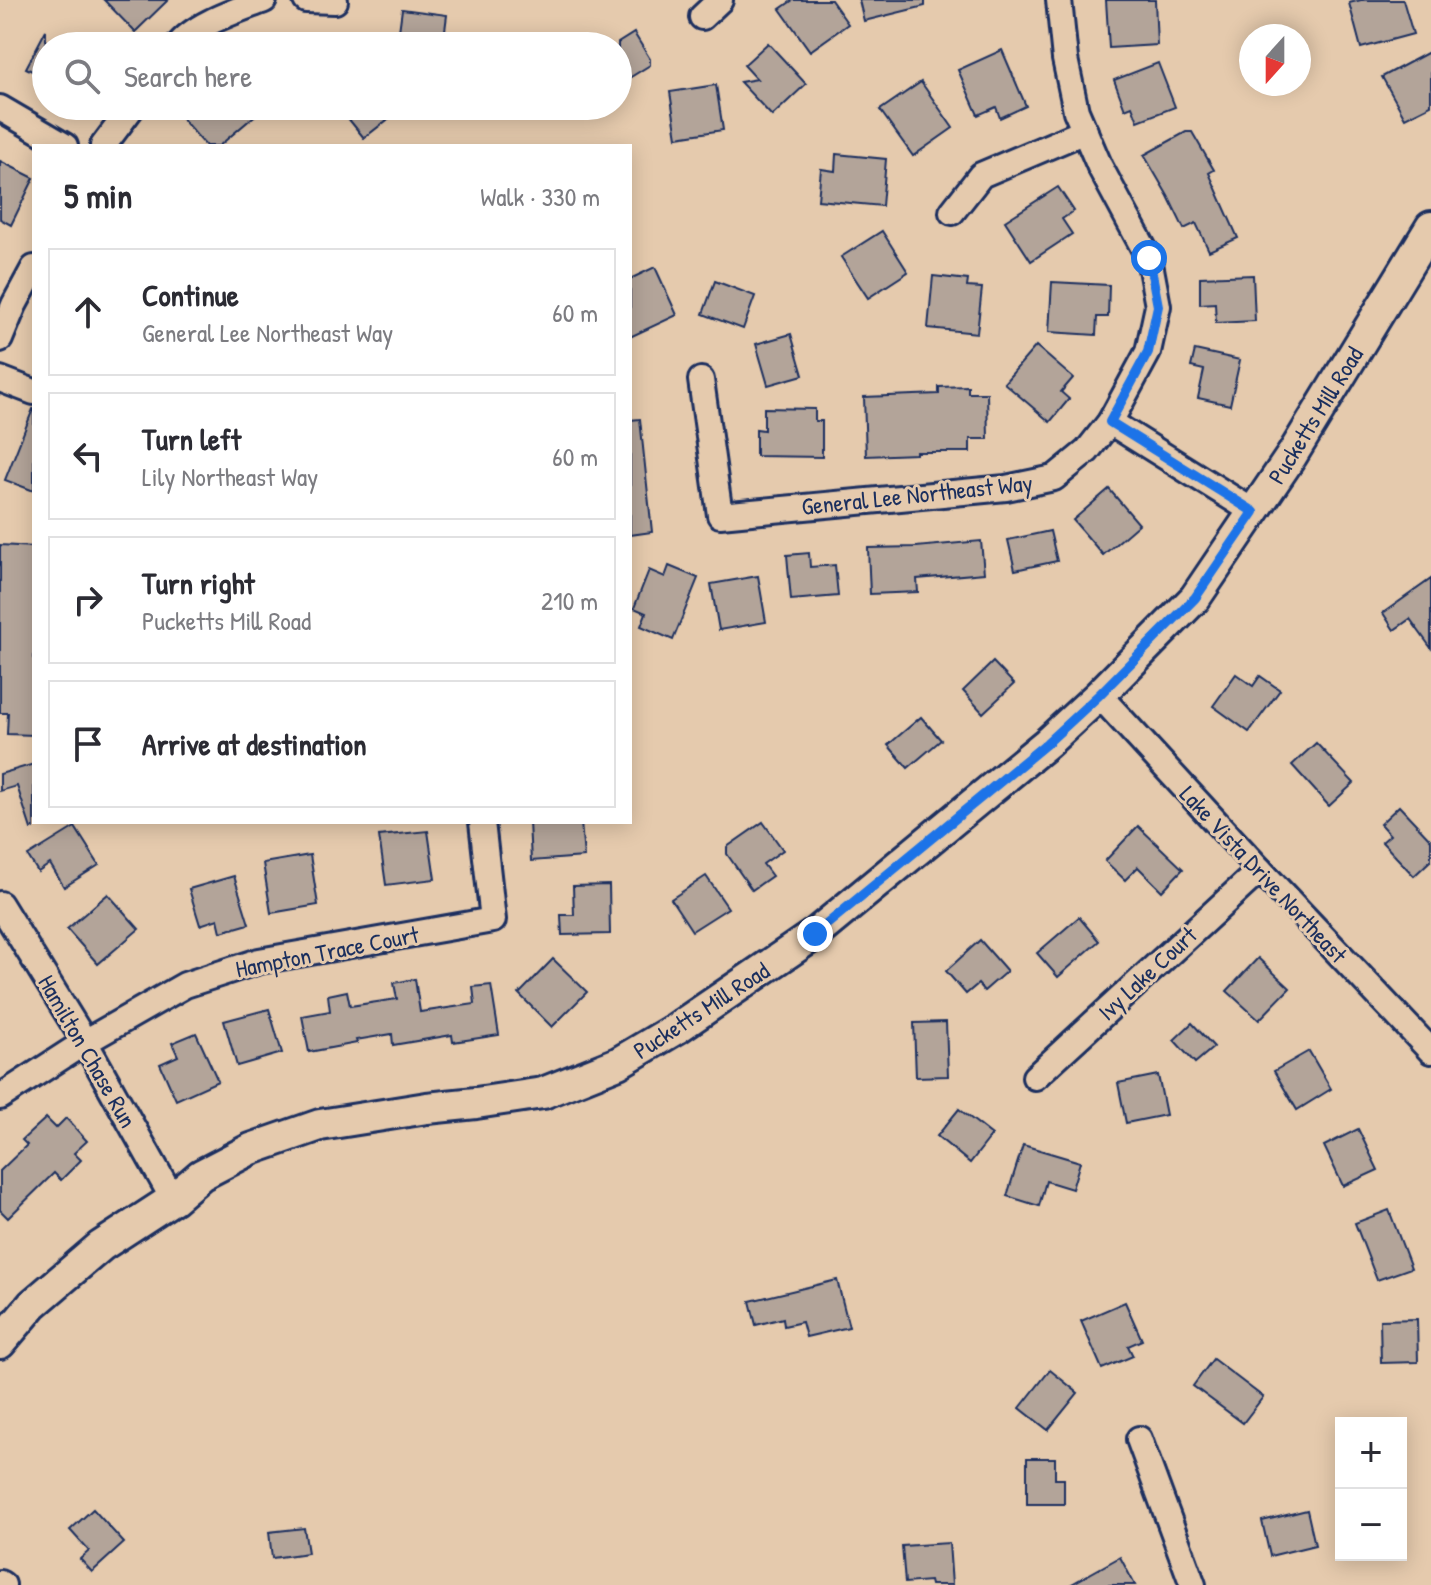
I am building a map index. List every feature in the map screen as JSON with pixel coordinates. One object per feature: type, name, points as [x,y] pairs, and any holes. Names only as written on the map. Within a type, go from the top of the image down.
[{"type":"street","points":[[194,32],[222,16],[264,0]]},
{"type":"street","points":[[306,0],[335,1]]},
{"type":"street","points":[[702,17],[720,0]]},
{"type":"street","name":"General Lee Northeast Way","points":[[701,380],[720,515],[1006,488],[1054,478],[1087,451],[1110,422],[1148,352],[1158,306],[1149,258],[1100,167],[1076,111],[1065,59],[1059,0]]},
{"type":"street","points":[[0,108],[62,144]]},
{"type":"street","points":[[104,144],[122,120]]},
{"type":"street","points":[[952,212],[981,175],[1085,131]]},
{"type":"street","name":"Pucketts Mill Road","points":[[0,1343],[33,1304],[101,1246],[173,1199],[201,1175],[251,1149],[320,1125],[543,1093],[618,1063],[677,1028],[815,934],[1047,743],[1195,598],[1292,455],[1431,227]]},
{"type":"street","points":[[0,339],[32,272]]},
{"type":"street","points":[[0,379],[32,391]]},
{"type":"street","points":[[1110,422],[1254,512]]},
{"type":"street","name":"Lake Vista Drive Northeast","points":[[1099,695],[1431,1051]]},
{"type":"street","name":"Hampton Trace Court","points":[[0,1097],[85,1042],[185,985],[259,961],[493,920],[482,824]]},
{"type":"street","name":"Ivy Lake Court","points":[[1035,1077],[1260,870]]},
{"type":"street","name":"Hamilton Chase Run","points":[[0,904],[85,1042],[173,1199]]},
{"type":"street","points":[[1139,1439],[1193,1585]]},
{"type":"building","points":[[104,0],[168,0],[135,32]]},
{"type":"building","points":[[793,0],[831,0],[848,24],[810,51],[780,9]]},
{"type":"building","points":[[859,0],[925,0],[925,6],[864,21]]},
{"type":"building","points":[[1106,0],[1155,0],[1157,45],[1109,48]]},
{"type":"building","points":[[1403,0],[1413,34],[1361,48],[1349,3]]},
{"type":"building","points":[[402,9],[447,15],[445,32],[399,32]]},
{"type":"building","points":[[632,34],[650,59],[650,65],[632,76]]},
{"type":"building","points":[[768,43],[806,84],[772,116],[740,82],[757,79],[744,65]]},
{"type":"building","points":[[1002,50],[1026,106],[1000,118],[996,107],[978,115],[958,70]]},
{"type":"building","points":[[1431,51],[1431,105],[1405,118],[1382,77]]},
{"type":"building","points":[[32,57],[32,71],[26,68]]},
{"type":"building","points":[[1158,63],[1175,107],[1138,121],[1132,106],[1125,109],[1114,80]]},
{"type":"building","points":[[921,82],[953,128],[913,156],[880,110]]},
{"type":"building","points":[[716,85],[723,130],[677,137],[670,92]]},
{"type":"building","points":[[183,120],[250,120],[221,144],[204,144]]},
{"type":"building","points":[[349,120],[387,120],[364,138]]},
{"type":"building","points":[[1186,132],[1192,132],[1214,170],[1209,173],[1238,238],[1209,251],[1196,223],[1184,229],[1144,155]]},
{"type":"building","points":[[836,154],[886,159],[882,206],[818,200],[821,169],[835,171]]},
{"type":"building","points":[[0,161],[32,177],[32,182],[11,225],[0,219]]},
{"type":"building","points":[[1058,187],[1074,211],[1062,219],[1072,234],[1031,261],[1005,221]]},
{"type":"building","points":[[882,231],[908,272],[868,298],[841,257]]},
{"type":"building","points":[[655,267],[677,315],[632,336],[632,278]]},
{"type":"building","points":[[1253,275],[1255,321],[1216,323],[1215,303],[1200,304],[1200,277]]},
{"type":"building","points":[[933,276],[968,280],[967,287],[982,288],[977,333],[928,328]]},
{"type":"building","points":[[715,281],[755,296],[743,329],[703,314]]},
{"type":"building","points":[[1052,282],[1109,285],[1108,317],[1097,317],[1096,335],[1049,332]]},
{"type":"building","points":[[791,334],[803,375],[768,385],[756,344]]},
{"type":"building","points":[[1036,346],[1073,378],[1061,392],[1069,399],[1050,422],[1004,383]]},
{"type":"building","points":[[1195,350],[1240,360],[1230,405],[1198,398],[1204,370],[1191,367]]},
{"type":"building","points":[[968,386],[968,393],[987,393],[988,439],[970,439],[970,452],[866,456],[864,397],[939,394],[939,387]]},
{"type":"building","points":[[764,408],[815,409],[815,421],[822,421],[822,457],[756,456],[756,429],[764,430]]},
{"type":"building","points":[[32,412],[32,490],[5,480]]},
{"type":"building","points":[[640,419],[652,532],[632,535],[632,420]]},
{"type":"building","points":[[1109,489],[1139,524],[1103,555],[1073,520]]},
{"type":"building","points":[[1050,531],[1057,561],[1015,570],[1008,540]]},
{"type":"building","points":[[981,541],[984,573],[917,579],[918,592],[870,594],[868,548]]},
{"type":"building","points":[[0,545],[32,547],[32,735],[7,734],[8,713],[0,713]]},
{"type":"building","points":[[809,553],[810,567],[835,565],[838,596],[791,600],[787,555]]},
{"type":"building","points":[[669,566],[698,578],[673,640],[641,626],[646,613],[634,608],[649,570],[665,577]]},
{"type":"building","points":[[758,576],[766,622],[719,630],[711,584]]},
{"type":"building","points":[[1431,579],[1431,648],[1410,619],[1394,630],[1383,613]]},
{"type":"building","points":[[993,662],[1014,684],[983,713],[963,691]]},
{"type":"building","points":[[1236,674],[1253,686],[1260,676],[1280,690],[1249,732],[1213,706]]},
{"type":"building","points":[[921,717],[941,740],[908,768],[888,745]]},
{"type":"building","points":[[1316,743],[1354,783],[1329,806],[1292,765]]},
{"type":"building","points":[[32,765],[34,828],[31,829],[17,786],[0,791],[0,774]]},
{"type":"building","points":[[1399,806],[1431,840],[1431,860],[1414,876],[1382,842],[1390,835],[1380,824]]},
{"type":"building","points":[[763,822],[783,850],[763,864],[772,876],[752,890],[727,854],[727,847]]},
{"type":"building","points":[[529,824],[581,824],[584,857],[531,861]]},
{"type":"building","points":[[1138,826],[1183,869],[1162,891],[1138,867],[1125,880],[1105,861]]},
{"type":"building","points":[[75,827],[99,865],[64,887],[50,864],[38,872],[28,856]]},
{"type":"building","points":[[428,831],[435,879],[386,885],[379,836]]},
{"type":"building","points":[[310,855],[318,905],[271,913],[263,863]]},
{"type":"building","points":[[234,876],[249,924],[221,932],[218,919],[200,925],[189,889]]},
{"type":"building","points":[[706,876],[728,908],[692,931],[671,899]]},
{"type":"building","points":[[609,885],[610,934],[562,935],[561,915],[574,915],[573,886]]},
{"type":"building","points":[[108,894],[139,929],[98,964],[67,929]]},
{"type":"building","points":[[1079,917],[1099,941],[1058,977],[1037,953]]},
{"type":"building","points":[[980,940],[1007,971],[984,991],[978,984],[966,994],[946,971]]},
{"type":"building","points":[[1258,958],[1290,988],[1259,1020],[1227,991]]},
{"type":"building","points":[[553,959],[587,992],[552,1027],[519,994]]},
{"type":"building","points":[[415,979],[420,1012],[475,1004],[473,987],[491,985],[499,1035],[453,1042],[452,1035],[393,1045],[392,1034],[309,1052],[302,1016],[330,1011],[328,995],[347,991],[350,1006],[397,999],[394,983]]},
{"type":"building","points":[[269,1009],[282,1053],[237,1066],[224,1021]]},
{"type":"building","points":[[946,1022],[948,1076],[916,1077],[914,1023]]},
{"type":"building","points":[[1192,1023],[1214,1047],[1195,1063],[1174,1040]]},
{"type":"building","points":[[196,1033],[218,1081],[176,1100],[160,1064],[178,1056],[172,1043]]},
{"type":"building","points":[[1309,1051],[1331,1089],[1297,1110],[1274,1071]]},
{"type":"building","points":[[1158,1075],[1166,1115],[1126,1123],[1118,1083]]},
{"type":"building","points":[[959,1109],[992,1135],[970,1163],[937,1136]]},
{"type":"building","points":[[46,1118],[56,1128],[66,1118],[87,1141],[74,1153],[81,1160],[61,1180],[54,1173],[8,1218],[0,1210],[0,1171],[27,1145],[22,1140]]},
{"type":"building","points":[[1358,1129],[1378,1170],[1343,1186],[1324,1146]]},
{"type":"building","points":[[1023,1145],[1080,1162],[1072,1189],[1046,1181],[1039,1206],[1007,1196]]},
{"type":"building","points":[[1389,1210],[1411,1268],[1377,1280],[1355,1223]]},
{"type":"building","points":[[837,1280],[849,1327],[806,1337],[802,1322],[784,1326],[783,1318],[756,1325],[750,1301]]},
{"type":"building","points":[[1125,1302],[1142,1340],[1128,1346],[1133,1356],[1102,1369],[1081,1321]]},
{"type":"building","points":[[1417,1319],[1418,1362],[1381,1363],[1380,1320]]},
{"type":"building","points":[[1213,1359],[1263,1397],[1243,1423],[1193,1386]]},
{"type":"building","points":[[1050,1370],[1078,1393],[1048,1430],[1020,1408]]},
{"type":"building","points":[[1027,1458],[1055,1458],[1055,1479],[1064,1479],[1064,1504],[1027,1504]]},
{"type":"building","points":[[93,1509],[124,1543],[92,1572],[80,1559],[89,1551],[70,1530]]},
{"type":"building","points":[[1307,1510],[1315,1545],[1270,1556],[1262,1521]]},
{"type":"building","points":[[304,1528],[308,1553],[272,1558],[269,1532]]},
{"type":"building","points":[[949,1543],[952,1585],[931,1585],[930,1581],[905,1583],[902,1546]]},
{"type":"building","points":[[1120,1557],[1135,1585],[1070,1585]]},
{"type":"route","points":[[815,934],[1047,743],[1099,695],[1195,598],[1254,512],[1110,422],[1148,352],[1158,306],[1149,258]]}]
